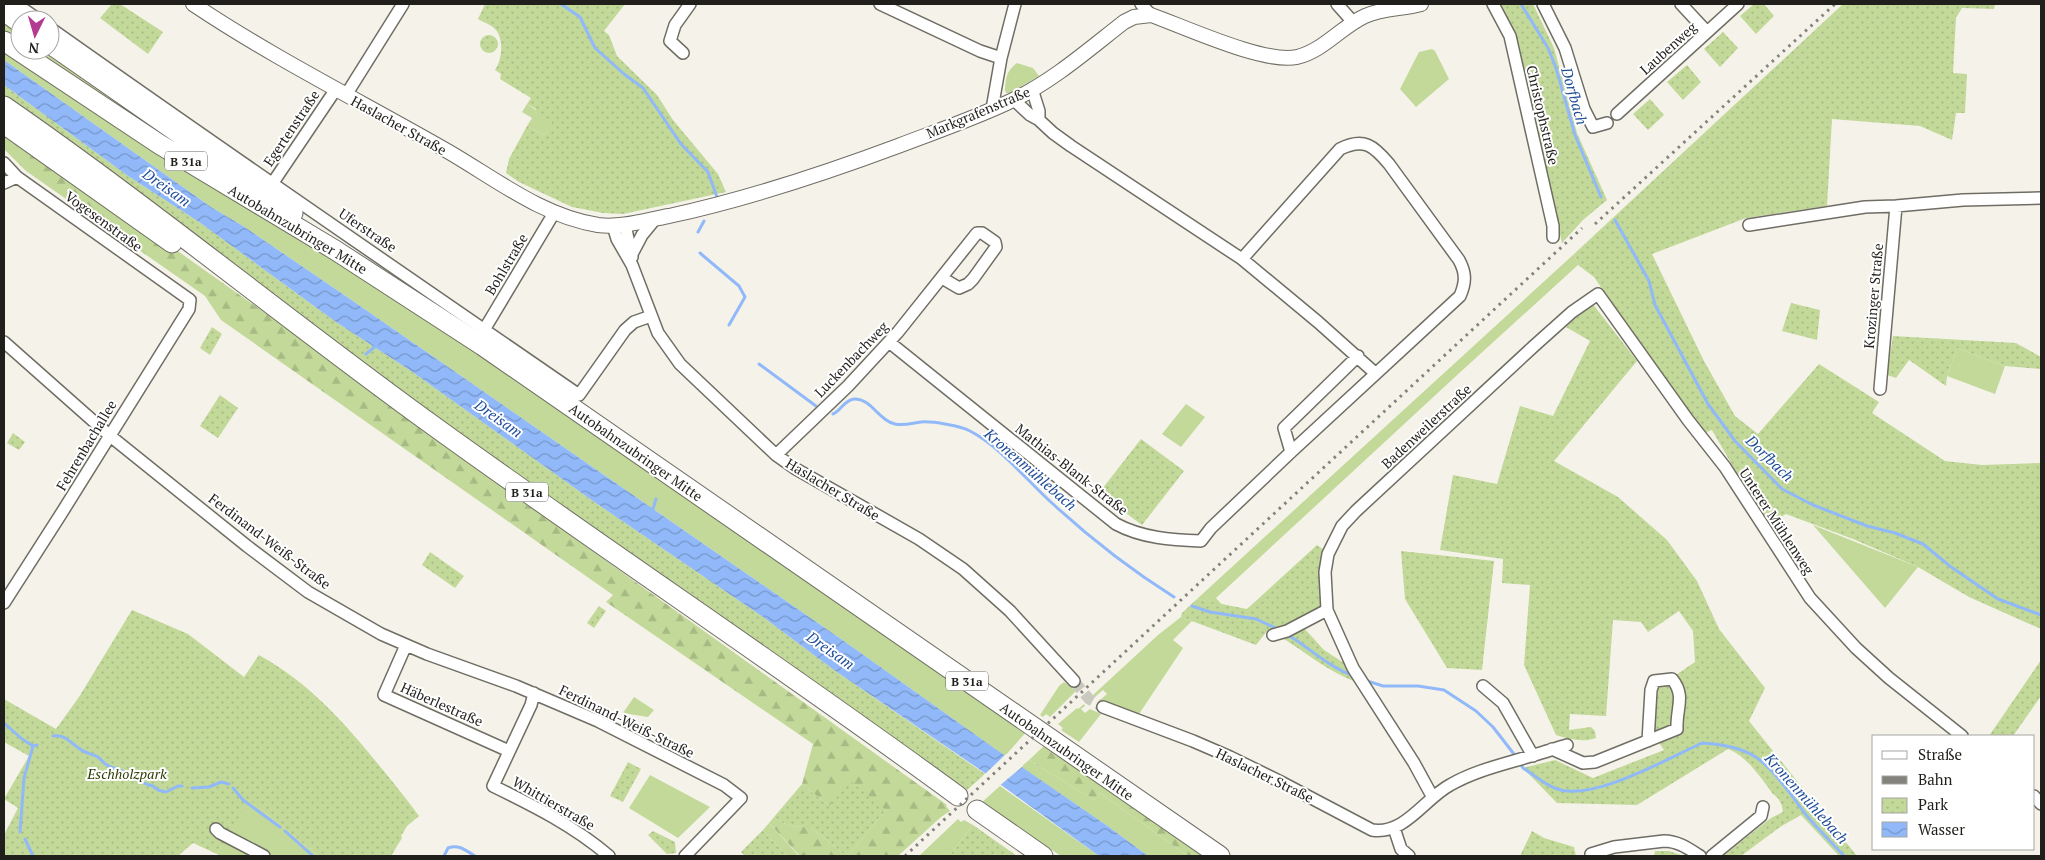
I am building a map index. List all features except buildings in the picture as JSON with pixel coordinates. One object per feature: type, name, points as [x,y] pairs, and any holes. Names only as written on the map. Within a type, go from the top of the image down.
[{"type":"highway","name":"Autobahnzubringer Mitte","points":[[4,41],[167,149],[335,250],[482,346],[1220,856]]},
{"type":"highway","points":[[60,51],[302,218],[335,250]]},
{"type":"highway","name":"B 31a","points":[[4,106],[95,170],[432,426],[958,796]]},
{"type":"highway","points":[[4,124],[216,274],[249,287]]},
{"type":"highway","points":[[977,810],[1043,856]]},
{"type":"street","name":"Egertenstraße","points":[[272,184],[341,92],[402,4]]},
{"type":"street","points":[[683,53],[670,40],[676,25],[690,4]]},
{"type":"street","points":[[880,4],[1001,58]]},
{"type":"street","points":[[992,109],[1001,58],[1015,4]]},
{"type":"street","points":[[1141,4],[1151,15],[1253,52],[1284,58],[1307,54],[1353,22],[1367,15],[1421,4]]},
{"type":"street","points":[[1337,4],[1353,22]]},
{"type":"street","name":"Christophstraße","points":[[1493,4],[1510,36],[1553,226],[1553,237]]},
{"type":"street","points":[[1543,4],[1565,48],[1584,108],[1593,127],[1607,123]]},
{"type":"street","points":[[1681,4],[1707,32]]},
{"type":"street","name":"Laubenweg","points":[[1617,114],[1738,4]]},
{"type":"street","name":"Haslacher Straße","points":[[202,6],[341,92],[554,213],[596,224],[619,225],[617,239],[632,259],[658,333],[680,364],[776,455],[796,469],[919,539],[963,568],[1010,611],[1074,681]]},
{"type":"street","name":"Markgrafenstraße","points":[[619,225],[713,207],[793,184],[965,121],[1014,100],[1032,89],[1067,67],[1124,22],[1134,17],[1151,15]]},
{"type":"street","name":"Uferstraße","points":[[60,35],[272,184],[386,260],[579,395],[625,330],[634,322],[651,316]]},
{"type":"street","points":[[1032,89],[1040,111],[1039,120]]},
{"type":"street","points":[[1014,100],[1052,133],[1242,259],[1358,356],[1375,373]]},
{"type":"street","name":"Mathias-Blank-Straße","points":[[889,342],[1116,524],[1149,536],[1201,541],[1211,528],[1291,452],[1460,296],[1464,286],[1465,272],[1448,245],[1377,150],[1363,143],[1349,144],[1340,148],[1242,259]]},
{"type":"street","name":"Vogesenstraße","points":[[4,163],[17,177],[190,300]]},
{"type":"street","points":[[4,183],[17,177]]},
{"type":"street","points":[[1748,225],[1865,207],[1963,200],[2041,198]]},
{"type":"street","name":"Krozinger Straße","points":[[1880,389],[1896,206]]},
{"type":"street","name":"Bohlstraße","points":[[484,330],[554,213]]},
{"type":"street","points":[[632,259],[642,235],[656,218]]},
{"type":"street","name":"Luckenbachweg","points":[[776,455],[848,386],[889,342],[978,233],[982,233],[995,242],[996,247],[968,284],[959,288],[942,278]]},
{"type":"street","name":"Badenweilerstraße","points":[[1432,796],[1414,763],[1354,670],[1327,610],[1325,572],[1328,554],[1342,526],[1534,346],[1572,312],[1598,294]]},
{"type":"street","name":"Unterer Mühlenweg","points":[[1598,294],[1688,420],[1725,467],[1810,598],[1856,648],[1889,678],[1961,735]]},
{"type":"street","name":"Fehrenbachallee","points":[[4,603],[188,308],[190,300]]},
{"type":"street","name":"Ferdinand-Weiß-Straße","points":[[4,342],[109,435],[247,546],[308,592],[406,646],[534,693],[598,721],[724,785],[741,798],[685,856]]},
{"type":"street","points":[[1291,452],[1284,428],[1358,356]]},
{"type":"street","points":[[1279,634],[1327,610]]},
{"type":"street","name":"Häberlestraße","points":[[406,646],[384,695],[509,751]]},
{"type":"street","points":[[1552,749],[1583,764],[1595,762],[1648,741],[1677,729],[1680,700],[1679,688],[1672,678],[1654,681],[1651,690],[1648,741]]},
{"type":"street","points":[[1483,686],[1504,703],[1528,757]]},
{"type":"street","name":"Whittierstraße","points":[[534,693],[531,705],[493,786],[579,832],[609,856]]},
{"type":"street","name":"Haslacher Straße","points":[[1103,708],[1223,754],[1279,780],[1372,830],[1383,831],[1394,828]]},
{"type":"street","points":[[1410,856],[1401,849],[1394,828],[1403,823],[1432,796],[1450,785],[1491,767],[1567,745]]},
{"type":"street","points":[[1712,856],[1761,816],[1763,807]]},
{"type":"street","points":[[216,830],[264,856]]},
{"type":"street","points":[[1591,854],[1614,847],[1671,841],[1700,856]]},
{"type":"green space","points":[[112,4],[120,4],[163,32],[148,54],[100,18]]},
{"type":"green space","points":[[485,4],[625,4],[604,31],[609,35],[617,56],[657,95],[673,120],[718,174],[726,192],[623,214],[603,213],[572,207],[519,182],[506,173],[509,159],[527,126],[544,135],[552,122],[535,112],[536,109],[527,104],[531,98],[500,79],[501,74],[495,70],[501,50],[499,34],[492,27],[478,19]]},
{"type":"green space","points":[[1497,4],[1533,4],[1554,48],[1577,133],[1607,200],[1583,220],[1562,243],[1514,33]]},
{"type":"green space","points":[[1754,4],[1764,4],[1774,16],[1756,34],[1740,16]]},
{"type":"green space","points":[[1843,4],[1995,4],[1994,9],[1962,8],[1956,18],[1953,73],[1967,74],[1965,113],[1956,113],[1952,140],[1920,126],[1832,119],[1827,206],[1746,218],[1652,254],[1704,361],[1735,416],[1758,434],[1819,364],[1879,402],[1872,413],[1945,461],[1982,465],[2041,463],[2041,629],[1969,597],[1918,567],[1853,539],[1786,514],[1770,523],[1739,477],[1712,430],[1704,433],[1678,399],[1594,277],[1578,265],[1574,254]]},
{"type":"green space","points":[[4,22],[10,26],[10,34],[4,30]]},
{"type":"green space","points":[[1723,32],[1738,48],[1720,67],[1704,49]]},
{"type":"green space","points":[[489,35],[495,38],[498,44],[495,50],[489,53],[483,50],[480,44],[483,38]]},
{"type":"green space","points":[[4,49],[10,53],[10,60],[21,60],[406,302],[1027,731],[1005,756],[851,646],[350,299],[243,226],[211,207],[4,60]]},
{"type":"green space","points":[[1432,49],[1435,51],[1449,79],[1416,107],[1400,89],[1419,52]]},
{"type":"green space","points":[[46,60],[58,60],[254,195]]},
{"type":"green space","points":[[1017,63],[1033,68],[1039,76],[1010,93],[1006,93],[1007,75]]},
{"type":"green space","points":[[1687,65],[1701,82],[1683,100],[1667,82]]},
{"type":"green space","points":[[4,85],[128,176],[199,222],[336,322],[411,371],[590,499],[763,617],[834,670],[985,774],[966,791],[381,382],[127,186],[4,95]]},
{"type":"green space","points":[[1650,99],[1664,115],[1648,130],[1633,114]]},
{"type":"green space","points":[[527,104],[536,110],[535,112],[553,121],[544,135],[527,126],[532,118],[522,112]]},
{"type":"green space","points":[[4,128],[371,388],[510,492],[947,805],[950,811],[898,856],[848,856],[886,810],[829,806],[802,784],[813,744],[606,602],[613,595],[221,320],[205,296],[26,171],[4,149]]},
{"type":"green space","points":[[1574,254],[1578,265],[1216,598],[1222,605],[1197,599]]},
{"type":"green space","points":[[1592,303],[1637,361],[1554,461],[1618,497],[1667,540],[1697,581],[1719,629],[1765,688],[1749,721],[1857,856],[1839,856],[1801,815],[1780,827],[1741,856],[1723,856],[1771,818],[1783,812],[1779,800],[1753,768],[1742,757],[1728,749],[1637,805],[1557,803],[1523,768],[1555,760],[1593,778],[1664,750],[1654,735],[1658,687],[1695,662],[1693,631],[1679,611],[1648,632],[1641,622],[1613,620],[1606,716],[1570,714],[1569,730],[1591,727],[1595,731],[1596,738],[1581,740],[1556,735],[1524,665],[1530,585],[1502,583],[1503,559],[1440,550],[1453,475],[1497,484],[1520,406],[1553,416],[1590,341],[1566,327]]},
{"type":"green space","points":[[1791,303],[1820,310],[1817,340],[1782,331]]},
{"type":"green space","points":[[212,327],[222,334],[210,355],[200,348]]},
{"type":"green space","points":[[1893,336],[2016,343],[2041,357],[2041,369],[2005,366],[1957,348],[1947,376],[1946,386],[1909,360],[1896,378],[1887,375]]},
{"type":"green space","points":[[1957,348],[2005,366],[1995,394],[1947,376]]},
{"type":"green space","points":[[220,395],[238,408],[218,438],[200,426]]},
{"type":"green space","points":[[1186,404],[1205,417],[1181,447],[1162,434]]},
{"type":"green space","points":[[13,433],[25,442],[19,450],[7,443]]},
{"type":"green space","points":[[1141,439],[1184,471],[1142,525],[1099,493]]},
{"type":"green space","points":[[1813,525],[1918,567],[1885,608]]},
{"type":"green space","points":[[1317,545],[1324,550],[1321,582],[1323,606],[1304,628],[1324,650],[1344,663],[1354,681],[1331,670],[1268,630],[1256,645],[1181,617],[1182,613],[1197,599],[1247,609]]},
{"type":"green space","points":[[1401,551],[1494,561],[1482,670],[1447,668],[1405,599]]},
{"type":"green space","points":[[430,552],[464,576],[455,588],[422,565]]},
{"type":"green space","points":[[599,606],[606,611],[594,628],[587,623]]},
{"type":"green space","name":"Eschholzpark","points":[[132,610],[188,634],[244,677],[259,655],[293,677],[324,704],[365,748],[419,816],[407,826],[391,856],[319,856],[249,800],[217,854],[193,843],[178,856],[4,856],[4,835],[18,808],[4,799],[29,756],[4,742],[4,699],[56,729],[79,697]]},
{"type":"green space","points":[[1181,617],[1192,621],[1173,640],[1183,648],[1139,714],[1100,700],[1107,694],[1103,690],[1095,697],[1093,695],[1158,635]]},
{"type":"green space","points":[[2041,660],[2041,696],[2014,735],[1990,735]]},
{"type":"green space","points":[[1064,682],[1076,691],[1050,717],[1046,714],[1043,717],[1040,715],[1059,686]]},
{"type":"green space","points":[[634,697],[654,710],[648,717],[623,713]]},
{"type":"green space","points":[[1084,704],[1085,706],[1081,709],[1085,713],[1090,709],[1101,714],[1079,742],[1061,730],[1063,728],[1058,724]]},
{"type":"green space","points":[[1045,745],[1207,856],[1188,856],[1100,793],[1094,800],[1029,760]]},
{"type":"green space","points":[[1029,760],[1094,800],[1100,793],[1188,856],[1148,856],[1021,767]]},
{"type":"green space","points":[[628,762],[641,769],[623,802],[610,796]]},
{"type":"green space","points":[[650,775],[710,807],[678,838],[629,808]]},
{"type":"green space","points":[[851,781],[886,810],[848,856],[811,827],[791,826],[774,817],[802,784],[829,806]]},
{"type":"green space","points":[[1000,786],[1099,856],[1061,856],[981,803]]},
{"type":"green space","points":[[249,800],[319,856],[220,856],[217,854],[235,822],[220,811]]},
{"type":"green space","points":[[774,817],[791,826],[811,827],[846,856],[800,856],[769,823]]},
{"type":"green space","points":[[958,819],[961,822],[964,820],[973,825],[949,856],[919,856]]},
{"type":"green space","points":[[769,823],[799,856],[787,856],[763,830]]},
{"type":"green space","points":[[973,825],[1017,856],[949,856]]},
{"type":"green space","points":[[763,830],[787,856],[745,856],[741,852]]},
{"type":"green space","points":[[653,831],[675,842],[676,853],[667,854],[648,835]]},
{"type":"green space","points":[[1532,831],[1544,838],[1574,847],[1576,856],[1520,856]]},
{"type":"green space","points":[[1655,851],[1669,851],[1684,856],[1654,856]]},
{"type":"water","name":"Dreisam","points":[[4,60],[211,207],[243,226],[350,299],[851,646],[1148,856],[1099,856],[979,769],[834,670],[763,617],[590,499],[411,371],[336,322],[199,222],[128,176],[4,85]]},
{"type":"pier","points":[[1006,754],[1023,766],[998,787],[983,776]]},
{"type":"waterway","name":"Kronenmühlebach","points":[[561,4],[580,17],[595,48],[643,88],[681,144],[708,172],[718,200]]},
{"type":"waterway","name":"Dorfbach","points":[[1521,4],[1548,48],[1556,68],[1575,135],[1601,197]]},
{"type":"waterway","name":"Dorfbach","points":[[1615,220],[1649,281],[1655,305],[1708,404],[1735,441],[1782,489],[1813,505],[1867,526],[1895,533],[1923,544],[1951,567],[1998,599],[2041,615]]},
{"type":"waterway","name":"Kronenmühlebach","points":[[698,232],[704,221]]},
{"type":"waterway","name":"Kronenmühlebach","points":[[700,253],[739,286],[745,297],[729,325]]},
{"type":"waterway","points":[[366,354],[377,345]]},
{"type":"waterway","name":"Kronenmühlebach","points":[[759,364],[816,406]]},
{"type":"waterway","name":"Kronenmühlebach","points":[[833,414],[848,401],[854,399],[865,402],[884,419],[895,424],[932,422],[970,431],[1003,455],[1081,529],[1142,576],[1174,597]]},
{"type":"waterway","points":[[652,512],[656,499]]},
{"type":"waterway","name":"Kronenmühlebach","points":[[1192,606],[1210,612],[1256,619],[1278,629]]},
{"type":"waterway","name":"Kronenmühlebach","points":[[1288,635],[1327,662],[1354,676]]},
{"type":"waterway","name":"Kronenmühlebach","points":[[1364,680],[1383,686],[1418,686],[1444,690],[1476,711],[1493,727],[1517,758]]},
{"type":"waterway","points":[[4,723],[22,739],[33,746],[37,745]]},
{"type":"waterway","points":[[53,736],[65,738],[82,750],[98,757],[109,766],[158,790],[166,792],[182,786]]},
{"type":"waterway","name":"Kronenmühlebach","points":[[1520,763],[1523,768],[1548,785],[1557,789],[1572,791],[1610,784],[1651,768],[1702,743],[1735,748],[1754,756],[1769,768],[1807,816],[1844,856]]},
{"type":"waterway","points":[[20,832],[24,778],[33,746]]},
{"type":"waterway","points":[[192,788],[209,787],[221,782],[229,784]]},
{"type":"waterway","points":[[233,788],[243,800],[280,827]]},
{"type":"waterway","points":[[285,831],[313,856]]},
{"type":"waterway","points":[[25,839],[33,856]]},
{"type":"waterway","points":[[444,856],[448,848],[455,847],[462,848],[475,856]]},
{"type":"tunnel","points":[[1074,681],[1089,699],[1103,707]]},
{"type":"railway","points":[[1595,224],[1835,4]]},
{"type":"railway","points":[[905,856],[1582,228]]}]
